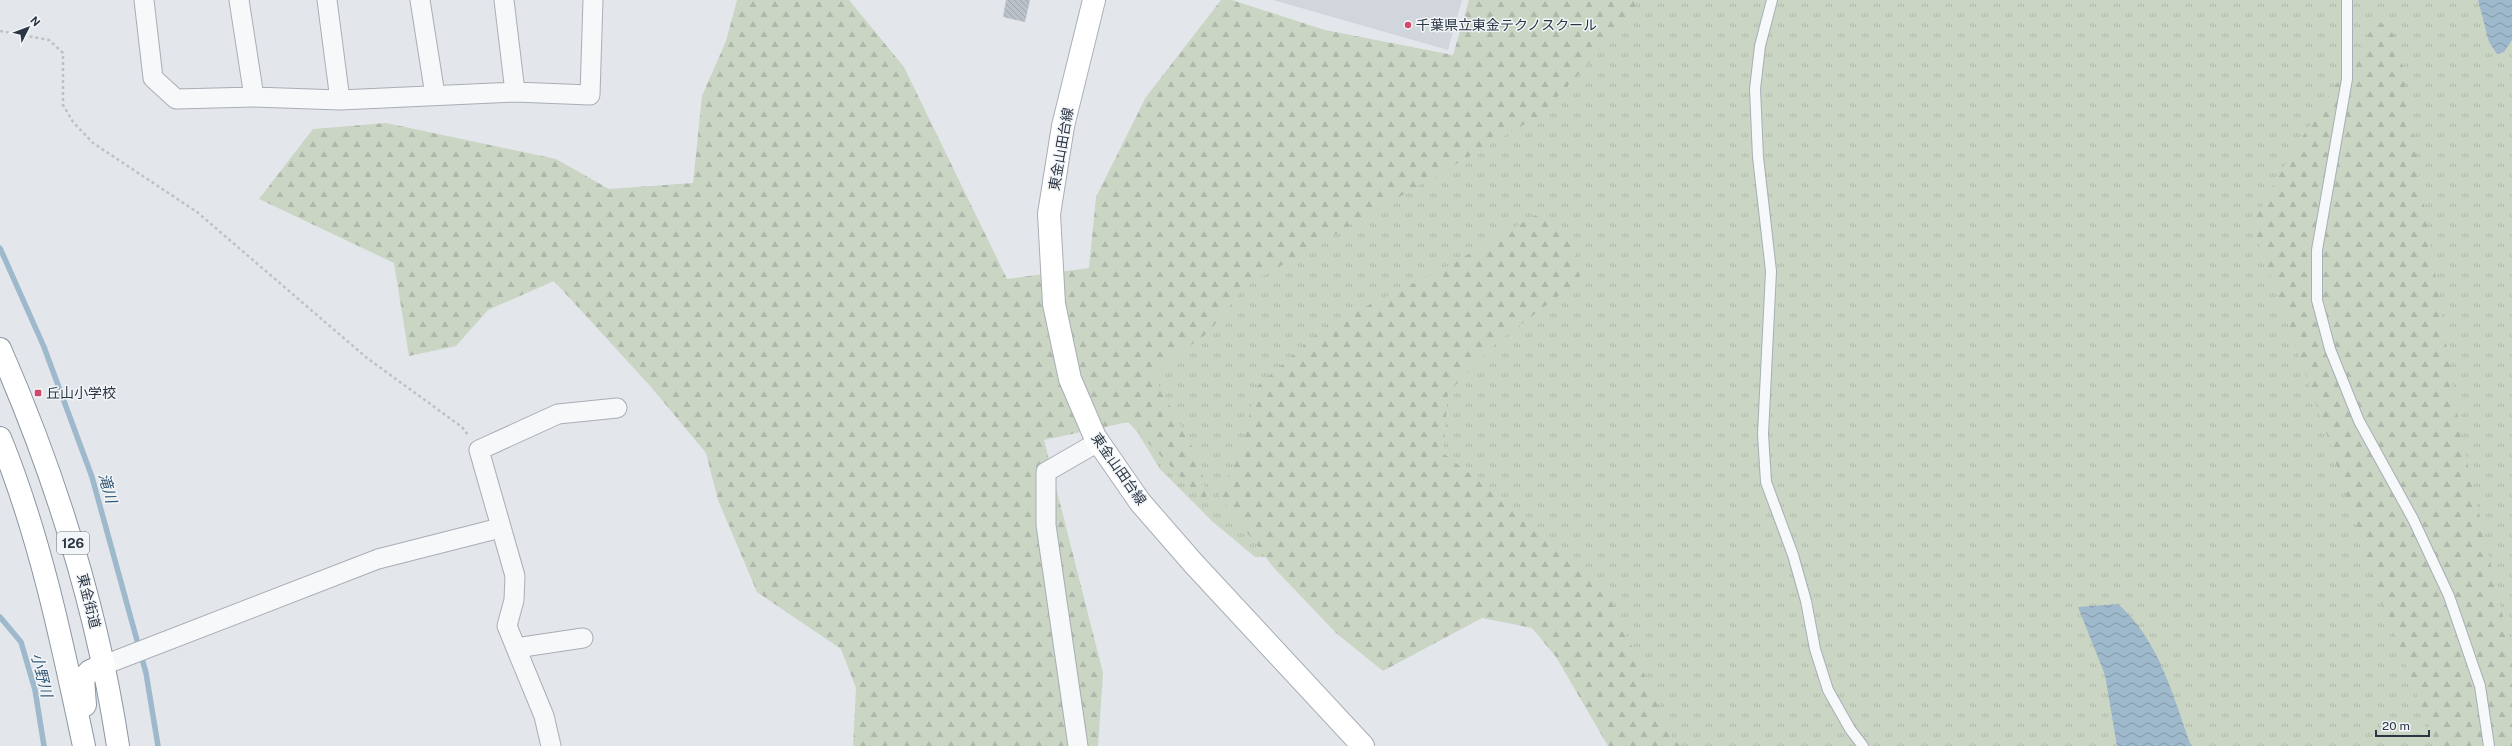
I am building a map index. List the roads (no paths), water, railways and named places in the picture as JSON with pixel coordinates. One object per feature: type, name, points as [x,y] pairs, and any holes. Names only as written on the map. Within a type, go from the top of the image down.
[{"type":"main road","name":"東金山田台線","points":[[1094,0],[1063,126],[1049,214],[1054,304],[1070,379],[1098,442],[1140,502],[1189,559],[1363,746]]},
{"type":"main road","name":"東金街道","points":[[0,349],[61,505],[85,584],[104,665],[118,746]]},
{"type":"main road","name":"126","points":[[0,438],[33,532],[70,678],[84,746]]},
{"type":"main road","points":[[88,746],[83,678],[90,671],[104,665]]},
{"type":"street","points":[[144,0],[153,78],[176,99],[254,97],[340,100],[515,92],[590,95],[593,0]]},
{"type":"street","points":[[239,0],[254,97]]},
{"type":"street","points":[[327,0],[340,100]]},
{"type":"street","points":[[420,0],[435,95]]},
{"type":"street","points":[[504,0],[515,92]]},
{"type":"street","points":[[551,746],[544,716],[506,626],[514,600],[515,576],[500,528],[479,450],[558,414],[617,408]]},
{"type":"street","points":[[1078,746],[1046,525],[1046,472],[1098,442]]},
{"type":"street","points":[[104,665],[378,559],[500,528]]},
{"type":"street","points":[[516,648],[583,638]]},
{"type":"lane","points":[[1772,0],[1760,46],[1755,89],[1758,157],[1771,271],[1763,434],[1766,482],[1793,555],[1806,601],[1815,649],[1828,690],[1850,729],[1862,746]]},
{"type":"lane","points":[[2347,0],[2347,79],[2317,250],[2317,300],[2330,349],[2360,420],[2413,519],[2449,596],[2480,686],[2489,746]]},
{"type":"water","points":[[2478,0],[2512,0],[2512,40],[2504,52],[2497,54],[2489,42]]},
{"type":"water","points":[[2118,604],[2132,618],[2144,634],[2154,652],[2171,689],[2191,746],[2117,746],[2105,675],[2078,607]]},
{"type":"waterway","name":"滝川","points":[[0,248],[44,347],[92,477],[146,673],[158,746]]},
{"type":"waterway","name":"小野川","points":[[0,617],[21,642],[35,690],[44,746]]},
{"type":"place","name":"千葉県立東金テクノスクール","points":[[1408,25]]},
{"type":"place","name":"丘山小学校","points":[[38,393]]}]
